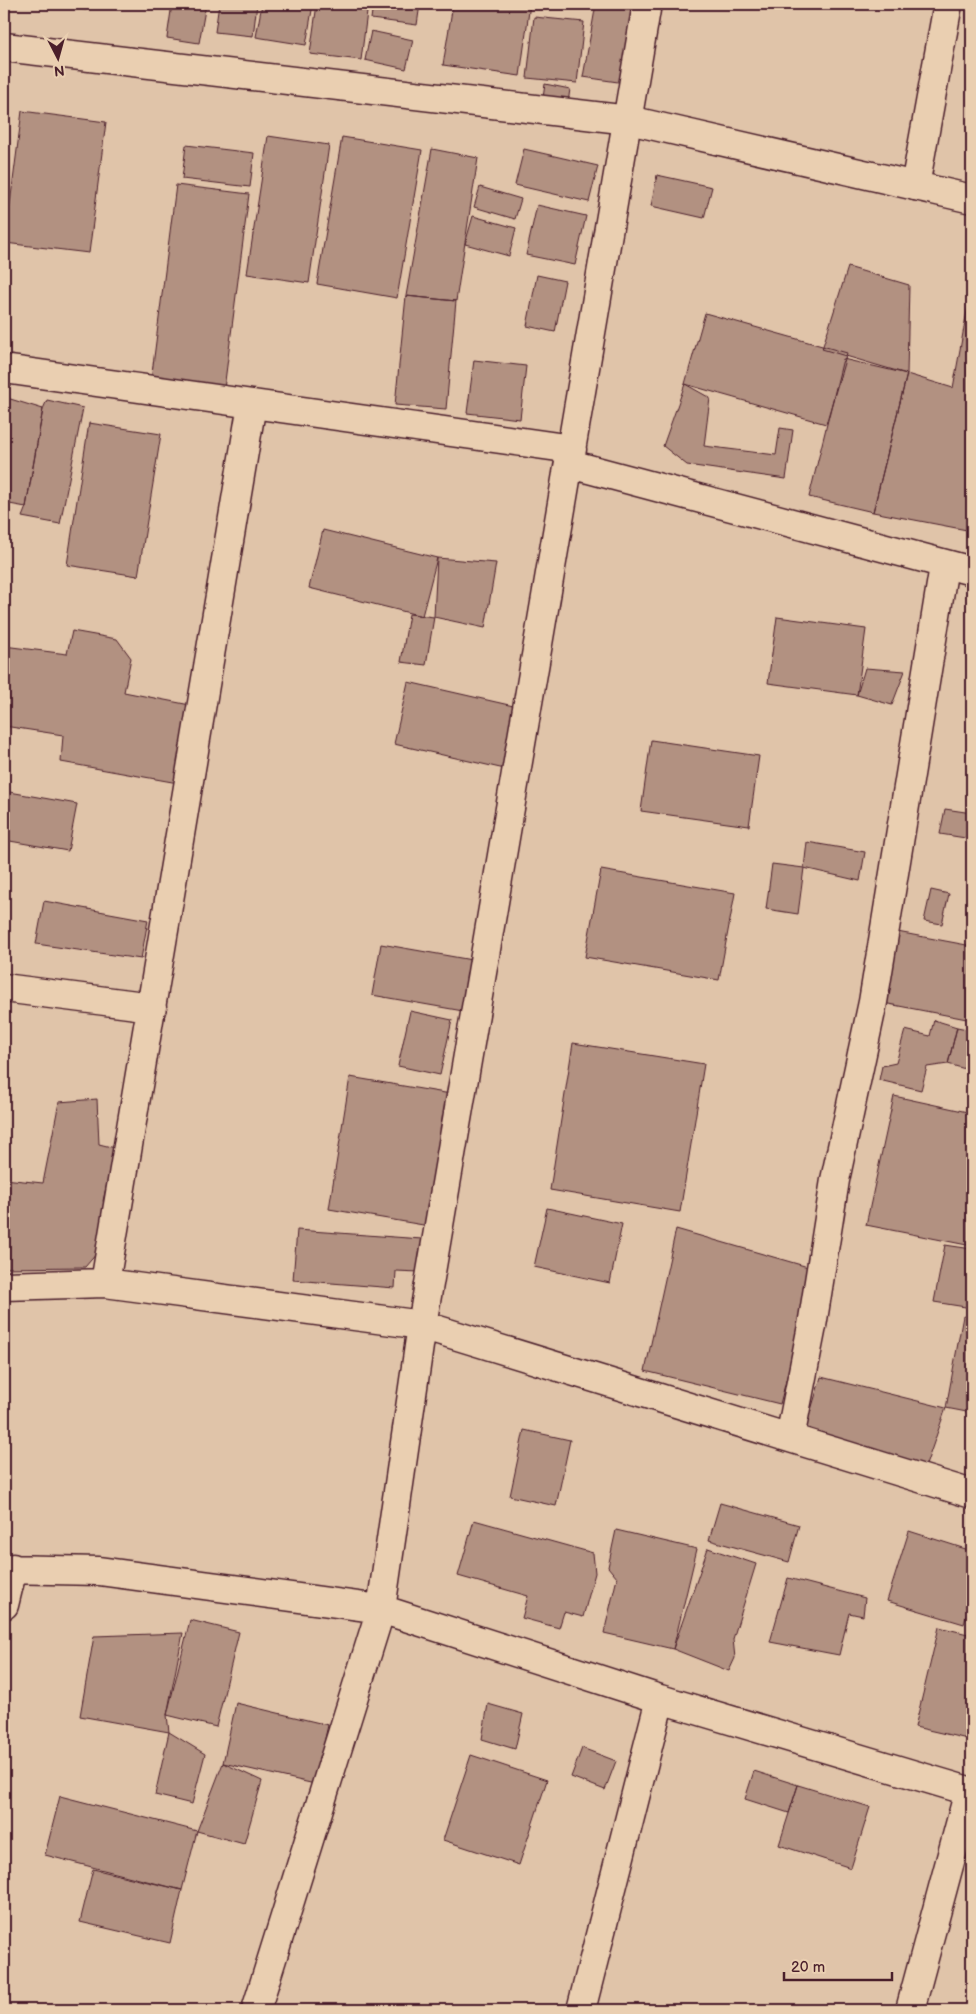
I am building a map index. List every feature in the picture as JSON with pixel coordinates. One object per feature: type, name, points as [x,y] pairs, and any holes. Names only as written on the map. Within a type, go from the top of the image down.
[{"type":"street","points":[[256,2010],[381,1609],[422,1325],[629,120],[647,4]]},
{"type":"street","points":[[915,186],[948,4]]},
{"type":"street","points":[[4,47],[629,120],[972,200]]},
{"type":"street","points":[[4,369],[252,404],[571,456],[944,566],[972,572]]},
{"type":"street","points":[[105,1283],[252,404]]},
{"type":"street","points":[[790,1438],[812,1326],[835,1180],[873,1002],[944,566]]},
{"type":"street","points":[[4,988],[152,1007]]},
{"type":"street","points":[[4,1286],[105,1283],[422,1325],[972,1494]]},
{"type":"street","points":[[4,1606],[8,1569],[99,1571],[381,1609],[660,1699],[970,1791],[910,2010]]},
{"type":"street","points":[[581,2010],[660,1699]]},
{"type":"building","points":[[36,4],[87,4],[86,10]]},
{"type":"building","points":[[172,4],[206,4],[199,43],[167,38]]},
{"type":"building","points":[[219,4],[257,4],[253,36],[215,32]]},
{"type":"building","points":[[262,4],[313,4],[306,45],[256,37]]},
{"type":"building","points":[[317,4],[368,4],[361,60],[310,54]]},
{"type":"building","points":[[373,4],[420,4],[417,25],[371,19]]},
{"type":"building","points":[[453,4],[530,4],[520,76],[443,65]]},
{"type":"building","points":[[596,4],[645,4],[632,84],[583,77]]},
{"type":"building","points":[[534,17],[584,22],[577,83],[527,78]]},
{"type":"building","points":[[371,31],[413,40],[406,69],[365,60]]},
{"type":"building","points":[[545,84],[570,89],[568,103],[543,98]]},
{"type":"building","points":[[22,111],[106,122],[89,253],[5,243]]},
{"type":"building","points":[[268,136],[329,145],[309,283],[247,274]]},
{"type":"building","points":[[342,137],[422,150],[397,298],[317,284]]},
{"type":"building","points":[[186,145],[254,153],[250,187],[182,179]]},
{"type":"building","points":[[432,149],[478,158],[456,301],[406,296]]},
{"type":"building","points":[[524,149],[598,166],[589,202],[515,185]]},
{"type":"building","points":[[657,175],[712,187],[704,218],[651,206]]},
{"type":"building","points":[[176,185],[249,194],[224,389],[151,381]]},
{"type":"building","points":[[480,187],[521,199],[515,219],[474,207]]},
{"type":"building","points":[[537,205],[586,216],[575,265],[526,255]]},
{"type":"building","points":[[473,216],[516,228],[509,256],[465,244]]},
{"type":"building","points":[[848,267],[909,285],[907,374],[822,349]]},
{"type":"building","points":[[537,275],[565,281],[555,332],[527,326]]},
{"type":"building","points":[[406,296],[456,301],[446,409],[395,405]]},
{"type":"building","points":[[969,300],[972,301],[972,531],[873,512],[907,374],[953,388]]},
{"type":"building","points":[[705,313],[847,353],[826,424],[685,384]]},
{"type":"building","points":[[843,359],[907,374],[873,512],[809,497]]},
{"type":"building","points":[[474,360],[526,366],[520,419],[467,413]]},
{"type":"building","points":[[685,384],[710,398],[704,446],[776,455],[780,428],[793,430],[786,479],[687,465],[663,446]]},
{"type":"building","points":[[7,398],[43,409],[26,507],[4,503],[4,408]]},
{"type":"building","points":[[47,400],[83,408],[60,524],[22,517],[26,507],[43,409]]},
{"type":"building","points":[[89,423],[161,434],[138,576],[67,565]]},
{"type":"building","points":[[323,530],[437,558],[422,616],[309,588]]},
{"type":"building","points":[[437,558],[496,563],[485,628],[434,617]]},
{"type":"building","points":[[409,614],[434,617],[426,665],[401,662]]},
{"type":"building","points":[[777,617],[866,629],[857,695],[768,683]]},
{"type":"building","points":[[72,631],[117,639],[131,658],[124,692],[190,705],[189,785],[61,762],[63,735],[4,726],[4,646],[67,654]]},
{"type":"building","points":[[865,668],[905,671],[892,705],[857,695]]},
{"type":"building","points":[[408,682],[531,710],[518,772],[394,744]]},
{"type":"building","points":[[651,740],[759,756],[749,826],[641,811]]},
{"type":"building","points":[[4,791],[77,804],[68,851],[4,840]]},
{"type":"building","points":[[945,809],[972,813],[972,839],[940,834]]},
{"type":"building","points":[[807,842],[865,852],[860,881],[804,868]]},
{"type":"building","points":[[772,864],[804,868],[798,914],[766,909]]},
{"type":"building","points":[[601,870],[735,893],[719,980],[585,957]]},
{"type":"building","points":[[931,890],[949,894],[942,924],[924,921]]},
{"type":"building","points":[[44,901],[148,920],[141,959],[36,944]]},
{"type":"building","points":[[892,931],[972,946],[972,1020],[878,1002]]},
{"type":"building","points":[[381,944],[489,963],[480,1014],[372,995]]},
{"type":"building","points":[[410,1011],[452,1020],[440,1075],[398,1066]]},
{"type":"building","points":[[934,1020],[957,1027],[948,1064],[927,1067],[921,1090],[879,1080],[882,1066],[896,1063],[905,1030],[930,1036]]},
{"type":"building","points":[[957,1027],[972,1030],[972,1071],[948,1064]]},
{"type":"building","points":[[573,1043],[704,1064],[680,1212],[550,1190]]},
{"type":"building","points":[[350,1077],[457,1095],[435,1227],[329,1209]]},
{"type":"building","points":[[894,1096],[972,1113],[972,1246],[866,1225]]},
{"type":"building","points":[[97,1099],[99,1144],[115,1148],[103,1201],[110,1214],[104,1245],[85,1267],[4,1268],[4,1179],[43,1183],[59,1102]]},
{"type":"building","points":[[547,1208],[622,1224],[610,1283],[534,1267]]},
{"type":"building","points":[[676,1229],[815,1269],[780,1404],[645,1371]]},
{"type":"building","points":[[297,1230],[422,1239],[419,1272],[396,1271],[395,1288],[293,1280]]},
{"type":"building","points":[[945,1245],[972,1249],[972,1308],[934,1302]]},
{"type":"building","points":[[963,1316],[972,1317],[972,1413],[946,1408]]},
{"type":"building","points":[[821,1377],[946,1408],[925,1468],[804,1433]]},
{"type":"building","points":[[524,1430],[570,1440],[556,1506],[510,1496]]},
{"type":"building","points":[[720,1503],[799,1525],[789,1562],[709,1540]]},
{"type":"building","points":[[474,1520],[593,1553],[595,1573],[583,1617],[564,1612],[559,1628],[522,1618],[528,1596],[458,1576]]},
{"type":"building","points":[[616,1530],[697,1549],[673,1649],[604,1633],[617,1578],[608,1567]]},
{"type":"building","points":[[909,1531],[972,1551],[972,1597],[964,1624],[887,1601]]},
{"type":"building","points":[[708,1548],[756,1564],[733,1639],[735,1658],[729,1671],[673,1649]]},
{"type":"building","points":[[788,1578],[865,1598],[863,1616],[849,1613],[839,1655],[770,1642]]},
{"type":"building","points":[[190,1620],[239,1632],[216,1727],[167,1715]]},
{"type":"building","points":[[939,1627],[972,1635],[972,1740],[915,1727]]},
{"type":"building","points":[[183,1633],[167,1715],[169,1732],[80,1716],[94,1636]]},
{"type":"building","points":[[236,1703],[328,1725],[315,1784],[223,1763]]},
{"type":"building","points":[[488,1704],[523,1714],[515,1749],[482,1739]]},
{"type":"building","points":[[169,1732],[205,1754],[192,1804],[155,1795]]},
{"type":"building","points":[[582,1748],[616,1761],[605,1790],[571,1777]]},
{"type":"building","points":[[471,1755],[547,1780],[519,1865],[443,1840]]},
{"type":"building","points":[[223,1763],[262,1781],[244,1844],[197,1831]]},
{"type":"building","points":[[754,1771],[798,1785],[789,1813],[745,1799]]},
{"type":"building","points":[[798,1785],[870,1807],[851,1868],[779,1845]]},
{"type":"building","points":[[60,1796],[197,1831],[182,1890],[45,1855]]},
{"type":"building","points":[[93,1869],[182,1890],[170,1943],[80,1922]]}]
